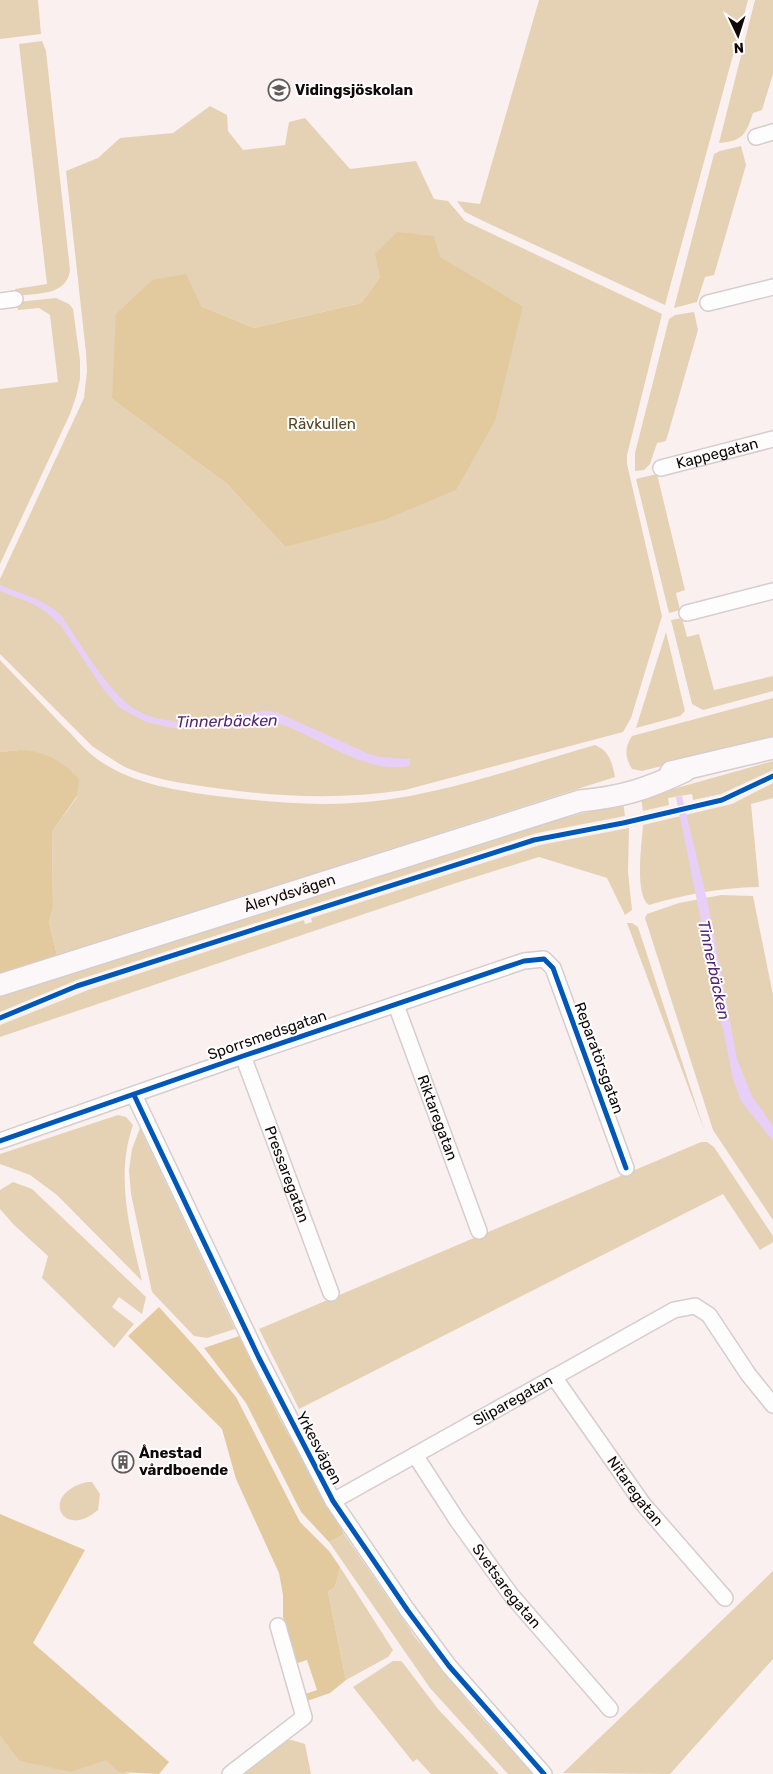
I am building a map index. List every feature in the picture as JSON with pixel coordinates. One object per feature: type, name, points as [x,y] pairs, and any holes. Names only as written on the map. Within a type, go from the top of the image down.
[{"type":"main road","name":"Ålerydsvägen","points":[[0,985],[580,801],[606,786],[621,781],[643,775],[685,770],[773,748]]},
{"type":"street","points":[[756,136],[773,132]]},
{"type":"street","points":[[708,303],[773,287]]},
{"type":"street","name":"Kappegatan","points":[[661,468],[773,439]]},
{"type":"street","points":[[687,613],[773,591]]},
{"type":"street","name":"Sporrsmedsgatan","points":[[0,1141],[524,961],[544,959]]},
{"type":"street","name":"Reparatörsgatan","points":[[544,959],[553,968],[626,1168]]},
{"type":"street","name":"Riktaregatan","points":[[396,1004],[479,1230]]},
{"type":"street","name":"Pressaregatan","points":[[243,1056],[331,1293]]},
{"type":"street","name":"Yrkesvägen","points":[[134,1095],[259,1358],[333,1501],[408,1612],[449,1666],[544,1774]]},
{"type":"street","name":"Sliparegatan","points":[[333,1501],[674,1310],[695,1306],[709,1315],[748,1374],[773,1405]]},
{"type":"street","name":"Nitaregatan","points":[[554,1377],[643,1504],[680,1549],[725,1598]]},
{"type":"street","name":"Svetsaregatan","points":[[415,1455],[457,1520],[511,1595],[610,1709]]},
{"type":"street","points":[[230,1774],[304,1717],[278,1626]]},
{"type":"shaded area","points":[[0,0],[38,0],[41,34],[0,39]]},
{"type":"shaded area","points":[[539,0],[748,0],[665,305],[465,212],[457,201],[480,204]]},
{"type":"shaded area","points":[[755,0],[773,0],[773,74],[762,110],[753,113],[742,135],[733,140],[719,143]]},
{"type":"shaded area","points":[[42,41],[46,51],[70,270],[68,278],[57,289],[50,292],[16,296],[15,289],[47,284],[19,44]]},
{"type":"shaded area","points":[[210,106],[227,115],[228,131],[243,150],[285,145],[289,122],[305,118],[350,169],[416,161],[434,199],[448,201],[465,221],[662,314],[627,455],[627,464],[662,616],[631,718],[623,732],[405,790],[356,795],[306,796],[233,790],[157,778],[137,772],[118,763],[92,746],[0,654],[0,579],[84,398],[87,371],[86,353],[66,171],[98,158],[120,138],[173,133]],"holes":[[[439,257],[523,306],[285,547],[227,484],[112,399],[201,306],[254,328],[361,303],[380,277]]]},
{"type":"shaded area","points":[[741,146],[746,165],[714,275],[705,277],[697,302],[674,308],[714,154]]},
{"type":"shaded area","points":[[56,298],[69,304],[73,309],[80,360],[80,379],[70,414],[0,564],[0,389],[58,382],[50,315],[39,308],[18,310],[17,302]]},
{"type":"shaded area","points":[[694,312],[698,330],[666,441],[657,443],[650,464],[644,470],[635,471],[635,453],[669,319],[675,315]]},
{"type":"shaded area","points":[[657,474],[685,590],[676,593],[680,610],[669,613],[636,479]]},
{"type":"shaded area","points":[[682,618],[687,637],[699,634],[714,690],[773,676],[773,691],[703,710],[692,704],[671,620]]},
{"type":"shaded area","points":[[666,632],[685,711],[680,716],[636,728]]},
{"type":"shaded area","points":[[0,660],[92,755],[119,772],[133,778],[178,790],[245,799],[299,803],[335,804],[383,800],[444,789],[475,781],[595,745],[607,754],[615,777],[57,955],[49,922],[53,908],[52,832],[77,797],[19,750],[0,752]]},
{"type":"shaded area","points":[[773,698],[773,738],[642,771],[632,769],[630,765],[627,749],[632,736]]},
{"type":"shaded area","points":[[773,761],[773,770],[721,794],[693,800],[692,794],[668,798],[669,805],[643,811],[641,798]]},
{"type":"shaded area","points":[[773,783],[773,798],[751,804],[759,887],[703,892],[649,905],[644,899],[640,880],[643,825],[732,804]]},
{"type":"shaded area","points":[[623,802],[625,816],[537,833],[77,980],[0,1012],[0,997],[539,825]]},
{"type":"shaded area","points":[[629,828],[628,872],[632,910],[625,915],[607,878],[539,857],[456,883],[0,1037],[0,1025],[88,990],[304,920],[305,924],[312,922],[311,918],[540,845]]},
{"type":"shaded area","points":[[721,895],[753,896],[773,995],[773,1220],[713,1130],[645,918],[647,914],[679,903]]},
{"type":"shaded area","points":[[627,923],[632,923],[638,927],[705,1132]]},
{"type":"shaded area","points":[[118,1115],[126,1117],[133,1125],[125,1164],[126,1203],[142,1281],[57,1195],[30,1175],[0,1164],[0,1154]]},
{"type":"shaded area","points":[[140,1128],[235,1329],[207,1338],[194,1336],[152,1292],[131,1194],[129,1170],[132,1149]]},
{"type":"shaded area","points":[[701,1142],[707,1142],[714,1147],[773,1236],[773,1242],[760,1250],[723,1194],[299,1409],[259,1329]]},
{"type":"shaded area","points":[[13,1182],[32,1189],[146,1297],[142,1314],[119,1297],[112,1307],[134,1324],[114,1348],[42,1278],[48,1256],[14,1225],[0,1209],[0,1190]]},
{"type":"shaded area","points":[[92,1482],[100,1494],[98,1510],[85,1518],[75,1520],[66,1518],[61,1512],[60,1504],[63,1496],[72,1488]]},
{"type":"shaded area","points":[[344,1534],[415,1637],[474,1709],[533,1774],[508,1774],[430,1688],[329,1542]]},
{"type":"shaded area","points":[[340,1567],[393,1650],[388,1657],[346,1680],[328,1592],[335,1587]]},
{"type":"shaded area","points":[[773,1571],[773,1659],[670,1774],[563,1773]]},
{"type":"shaded area","points":[[393,1661],[401,1661],[403,1663],[438,1709],[499,1774],[431,1774],[417,1759],[413,1762],[353,1687]]},
{"type":"shaded area","points":[[0,1736],[19,1761],[71,1771],[106,1759],[119,1771],[132,1774],[0,1774]]},
{"type":"shaded area","points":[[286,1740],[305,1744],[311,1774],[240,1774]]},
{"type":"green space","name":"Rävkullen","points":[[397,232],[434,236],[440,257],[523,306],[495,421],[456,490],[384,520],[285,547],[227,484],[112,399],[116,314],[152,280],[186,274],[201,306],[254,328],[361,303],[380,277],[375,254]]},
{"type":"green space","points":[[19,750],[44,754],[66,767],[79,779],[77,796],[52,832],[53,908],[49,922],[57,955],[0,974],[0,752]]},
{"type":"green space","points":[[159,1307],[197,1349],[236,1397],[300,1522],[329,1551],[340,1567],[335,1587],[328,1592],[346,1680],[330,1693],[307,1701],[305,1694],[317,1690],[307,1660],[295,1664],[283,1617],[283,1595],[279,1573],[236,1479],[222,1429],[128,1336]]},
{"type":"green space","points":[[239,1336],[281,1421],[344,1534],[329,1542],[301,1512],[246,1403],[204,1348]]},
{"type":"green space","points":[[0,1514],[85,1550],[33,1643],[169,1762],[159,1774],[119,1772],[106,1760],[71,1772],[19,1761],[0,1736]]},
{"type":"water","name":"Tinnerbäcken","points":[[0,585],[39,601],[60,614],[115,692],[136,710],[151,717],[166,720],[200,721],[265,711],[276,712],[369,754],[380,757],[410,759],[410,766],[376,765],[360,760],[278,723],[262,722],[209,728],[172,728],[146,722],[120,708],[104,690],[61,626],[46,612],[33,604],[0,591]]},
{"type":"water","name":"Tinnerbäcken","points":[[682,796],[708,904],[737,1059],[752,1096],[773,1126],[773,1141],[741,1101],[733,1079],[676,797]]},
{"type":"cycle path","points":[[0,1018],[77,986],[534,840],[623,823],[722,800],[773,776]]},
{"type":"cycle path","points":[[0,1141],[524,961],[544,959],[553,968],[626,1168]]},
{"type":"cycle path","points":[[134,1095],[259,1358],[333,1501],[408,1611],[449,1666],[544,1774]]},
{"type":"place","name":"Vidingsjöskolan","points":[[279,90]]},
{"type":"place","name":"Ånestad vårdboende","points":[[123,1462]]}]
